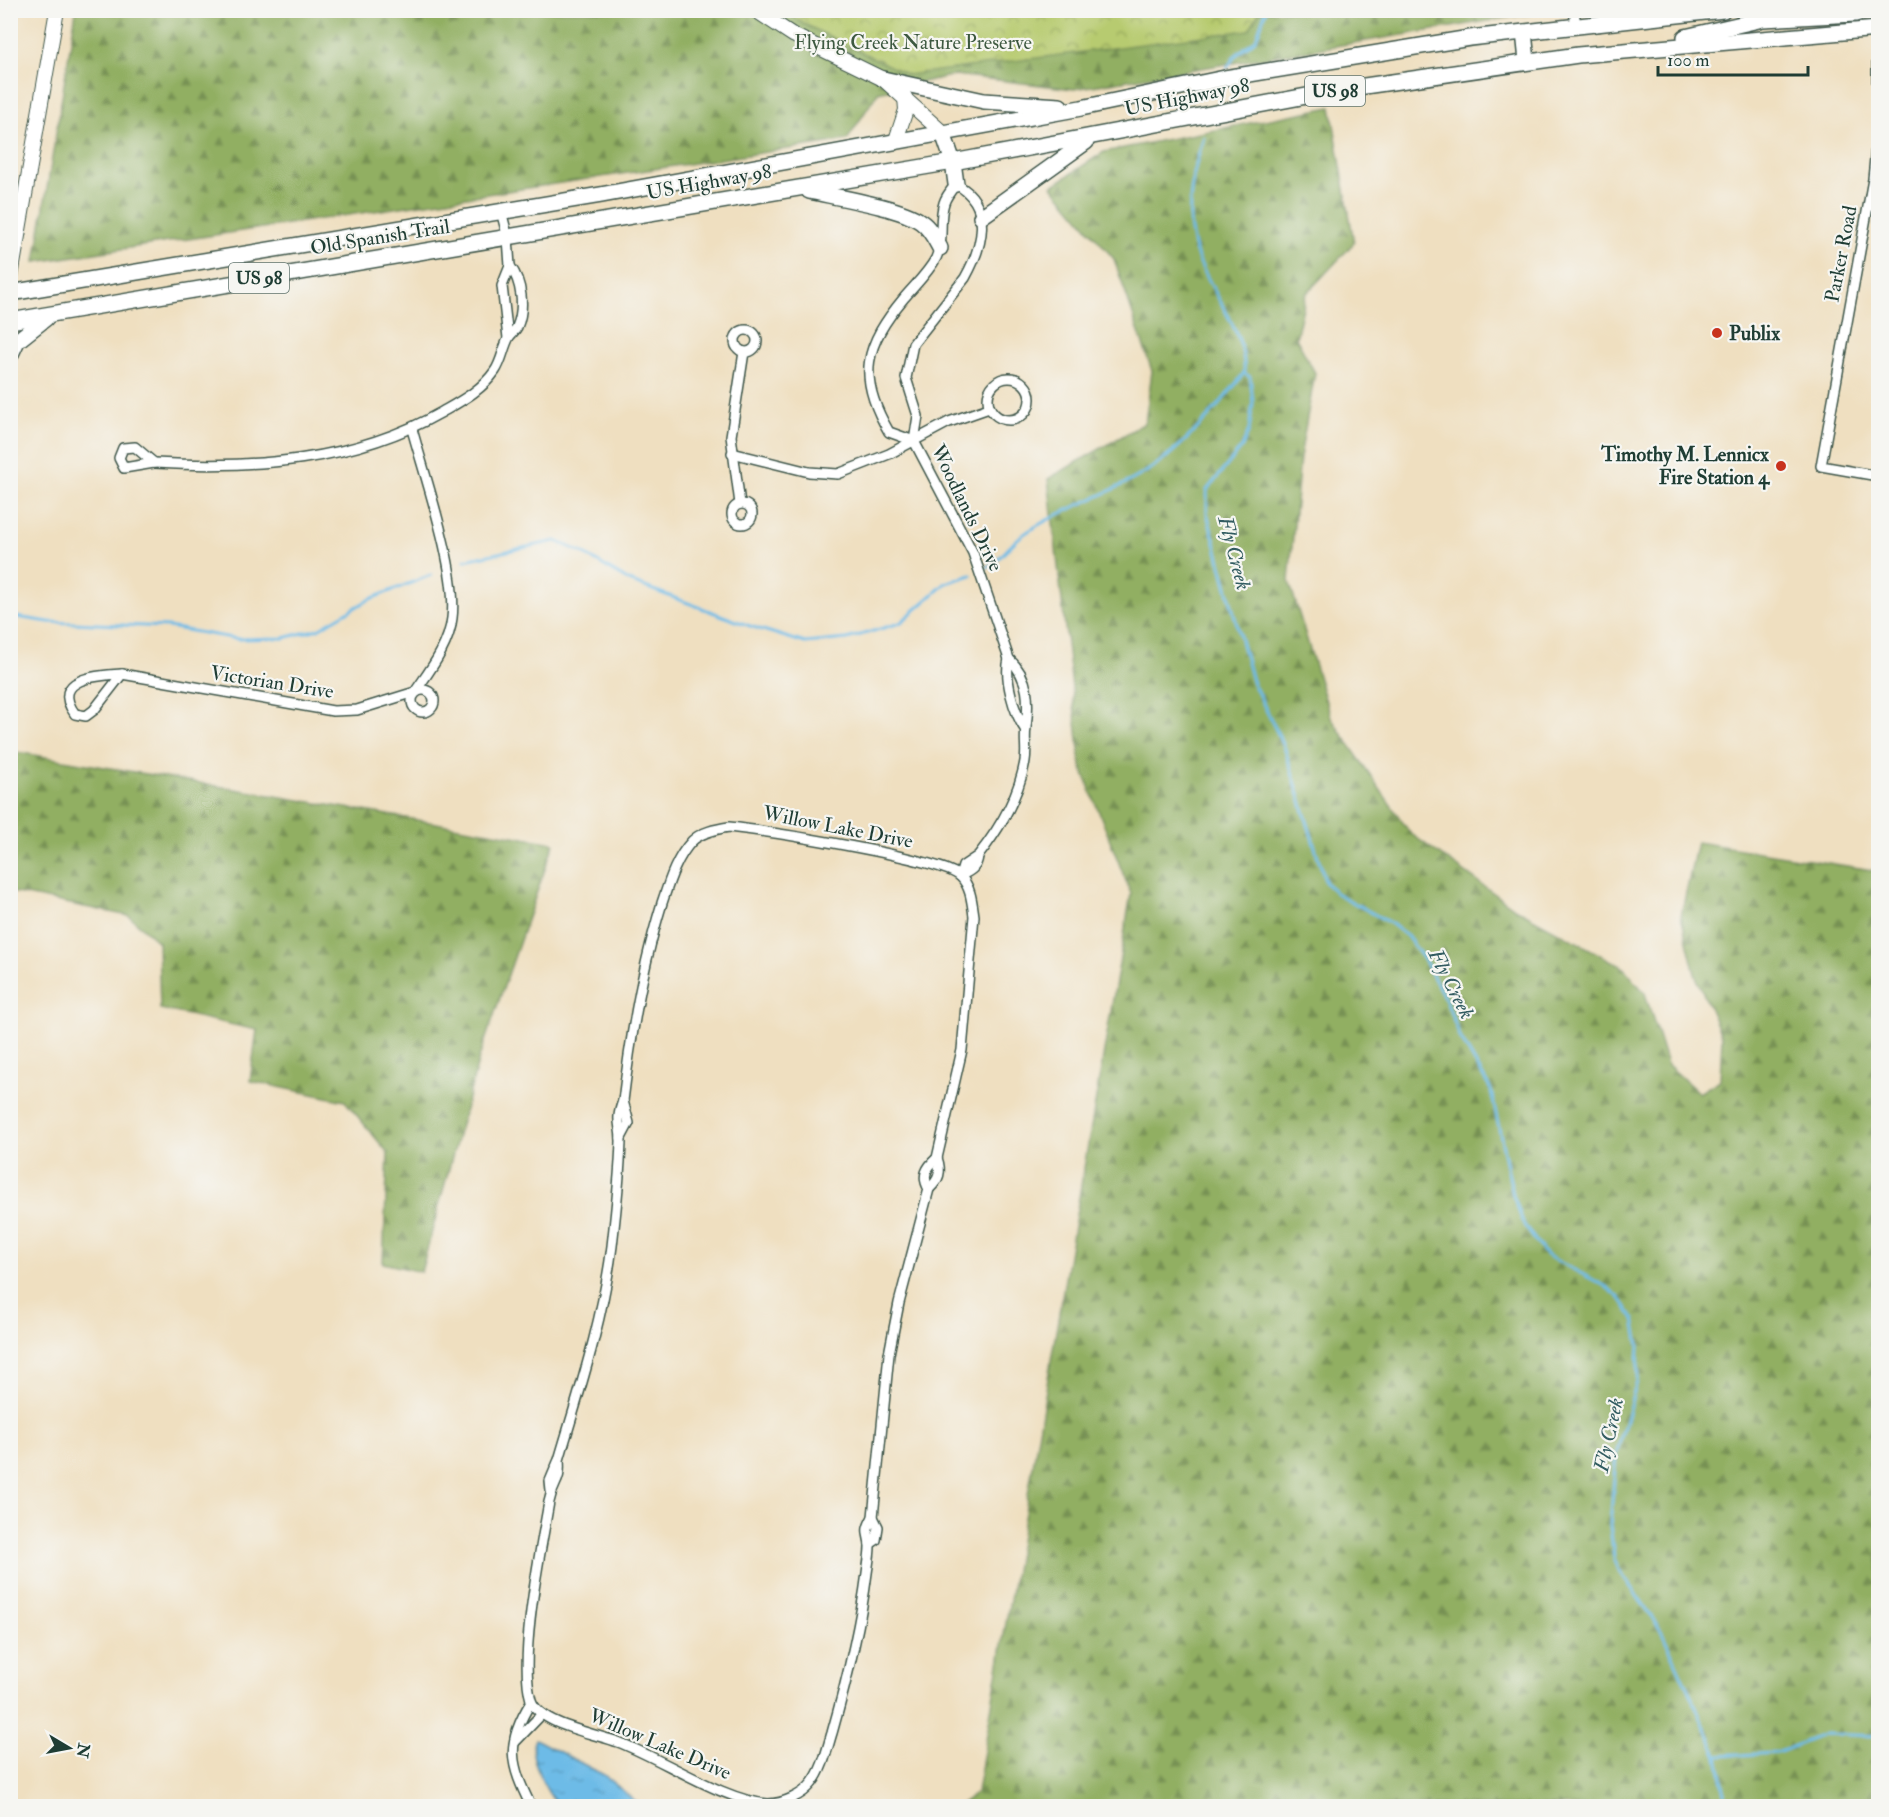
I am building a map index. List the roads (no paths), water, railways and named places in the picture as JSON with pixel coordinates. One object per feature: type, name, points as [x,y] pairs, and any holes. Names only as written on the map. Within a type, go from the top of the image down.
[{"type":"main road","name":"US Highway 98","points":[[501,211],[1081,108],[1225,78],[1524,32],[1575,18],[1722,10]]},
{"type":"main road","points":[[1654,47],[1713,29],[1763,19],[1855,14],[1868,10]]},
{"type":"main road","name":"US Highway 98","points":[[508,238],[953,162],[1344,89],[1527,61],[1654,47],[1878,29]]},
{"type":"main road","points":[[1524,32],[1527,61]]},
{"type":"main road","points":[[883,79],[984,101],[1081,108]]},
{"type":"main road","points":[[943,133],[953,162],[956,184]]},
{"type":"main road","points":[[981,217],[1093,137]]},
{"type":"main road","points":[[797,189],[836,196],[921,222],[932,233],[940,248]]},
{"type":"main road","name":"Old Spanish Trail","points":[[10,293],[501,211]]},
{"type":"main road","name":"Old Spanish Trail","points":[[10,321],[269,276],[508,238]]},
{"type":"main road","points":[[10,356],[17,341],[50,315]]},
{"type":"street","points":[[10,282],[57,10]]},
{"type":"street","points":[[755,10],[793,35],[883,79],[943,133]]},
{"type":"street","name":"Parker Road","points":[[1877,10],[1876,179],[1821,466],[1878,476]]},
{"type":"street","points":[[896,140],[906,110],[905,97]]},
{"type":"street","points":[[956,184],[974,196],[981,217]]},
{"type":"street","name":"Woodlands Drive","points":[[914,441],[889,432],[880,416],[870,384],[871,353],[877,333],[935,260],[940,248],[944,203],[956,184]]},
{"type":"street","points":[[501,211],[508,238],[510,266],[502,286],[508,338]]},
{"type":"street","name":"Woodlands Drive","points":[[960,876],[971,871],[978,863],[978,856],[1009,811],[1025,760],[1025,729],[1029,699],[1015,665],[1010,659],[973,553],[914,441],[918,416],[906,378],[913,344],[971,267],[981,234],[981,217]]},
{"type":"street","points":[[154,463],[216,467],[288,461],[369,445],[412,429],[472,395],[496,371],[508,338],[517,328],[521,298],[519,280],[510,266]]},
{"type":"street","points":[[740,504],[731,436],[744,352]]},
{"type":"street","points":[[1009,378],[1022,382],[1030,393],[1029,407],[1025,413],[1013,420],[999,418],[989,408],[988,394],[991,387],[1002,379],[1009,378]]},
{"type":"street","points":[[732,453],[830,475],[857,468],[949,422],[989,408]]},
{"type":"street","name":"Victorian Drive","points":[[122,674],[94,710],[86,716],[75,714],[69,705],[68,694],[74,684],[84,678],[122,674],[333,711],[357,710],[415,692],[447,639],[452,618],[452,586],[412,429]]},
{"type":"street","name":"Woodlands Drive","points":[[1010,659],[1006,669],[1019,721],[1025,729]]},
{"type":"street","name":"Willow Lake Drive","points":[[714,829],[750,829],[926,862],[960,876],[971,895],[974,916],[962,1050],[938,1158],[939,1175],[937,1182],[929,1189],[899,1303],[889,1354],[873,1517],[867,1528],[866,1536],[870,1544],[862,1612],[832,1733],[822,1764],[812,1783],[794,1798],[771,1804],[747,1801],[618,1742],[555,1721],[542,1714],[531,1702],[527,1681],[534,1598],[551,1493],[561,1477],[559,1460],[604,1296],[613,1238],[621,1138],[629,1122],[623,1101],[637,998],[652,937],[679,858],[693,840],[714,829]]},
{"type":"street","points":[[531,1702],[520,1718],[512,1758],[517,1778],[531,1806]]},
{"type":"street","points":[[513,1744],[542,1714]]},
{"type":"water","points":[[535,1739],[604,1775],[641,1806],[558,1806],[548,1792],[535,1764],[533,1746]]},
{"type":"waterway","name":"Fly Creek","points":[[1227,68],[1235,56],[1256,39],[1266,10]]},
{"type":"waterway","name":"Fly Creek","points":[[1204,137],[1191,188],[1190,215],[1193,241],[1205,273],[1239,340],[1244,373],[1250,377],[1253,402],[1249,430],[1242,447],[1207,490],[1207,513],[1252,681],[1284,746],[1326,883],[1336,893],[1392,924],[1407,936],[1425,961],[1446,1001],[1461,1039],[1491,1090],[1513,1195],[1524,1225],[1546,1255],[1605,1286],[1619,1297],[1634,1319],[1639,1346],[1637,1381],[1616,1455],[1610,1525],[1614,1558],[1619,1570],[1662,1632],[1718,1756],[1727,1806]]},
{"type":"waterway","points":[[987,567],[1019,538],[1038,525],[1125,484],[1154,467],[1183,443],[1222,401],[1244,373]]},
{"type":"waterway","points":[[465,560],[556,541],[583,553],[629,581],[750,626],[805,643],[847,639],[900,623],[946,583],[971,575]]},
{"type":"waterway","points":[[10,616],[49,622],[168,627],[238,639],[284,638],[318,629],[370,599],[431,575]]},
{"type":"waterway","points":[[1718,1756],[1777,1753],[1825,1734],[1878,1736]]},
{"type":"place","name":"Publix","points":[[1717,333]]},
{"type":"place","name":"Timothy M. Lennicx Fire Station 4","points":[[1781,466]]},
{"type":"park label","name":"Flying Creek Nature Preserve","points":[[913,42]]}]
